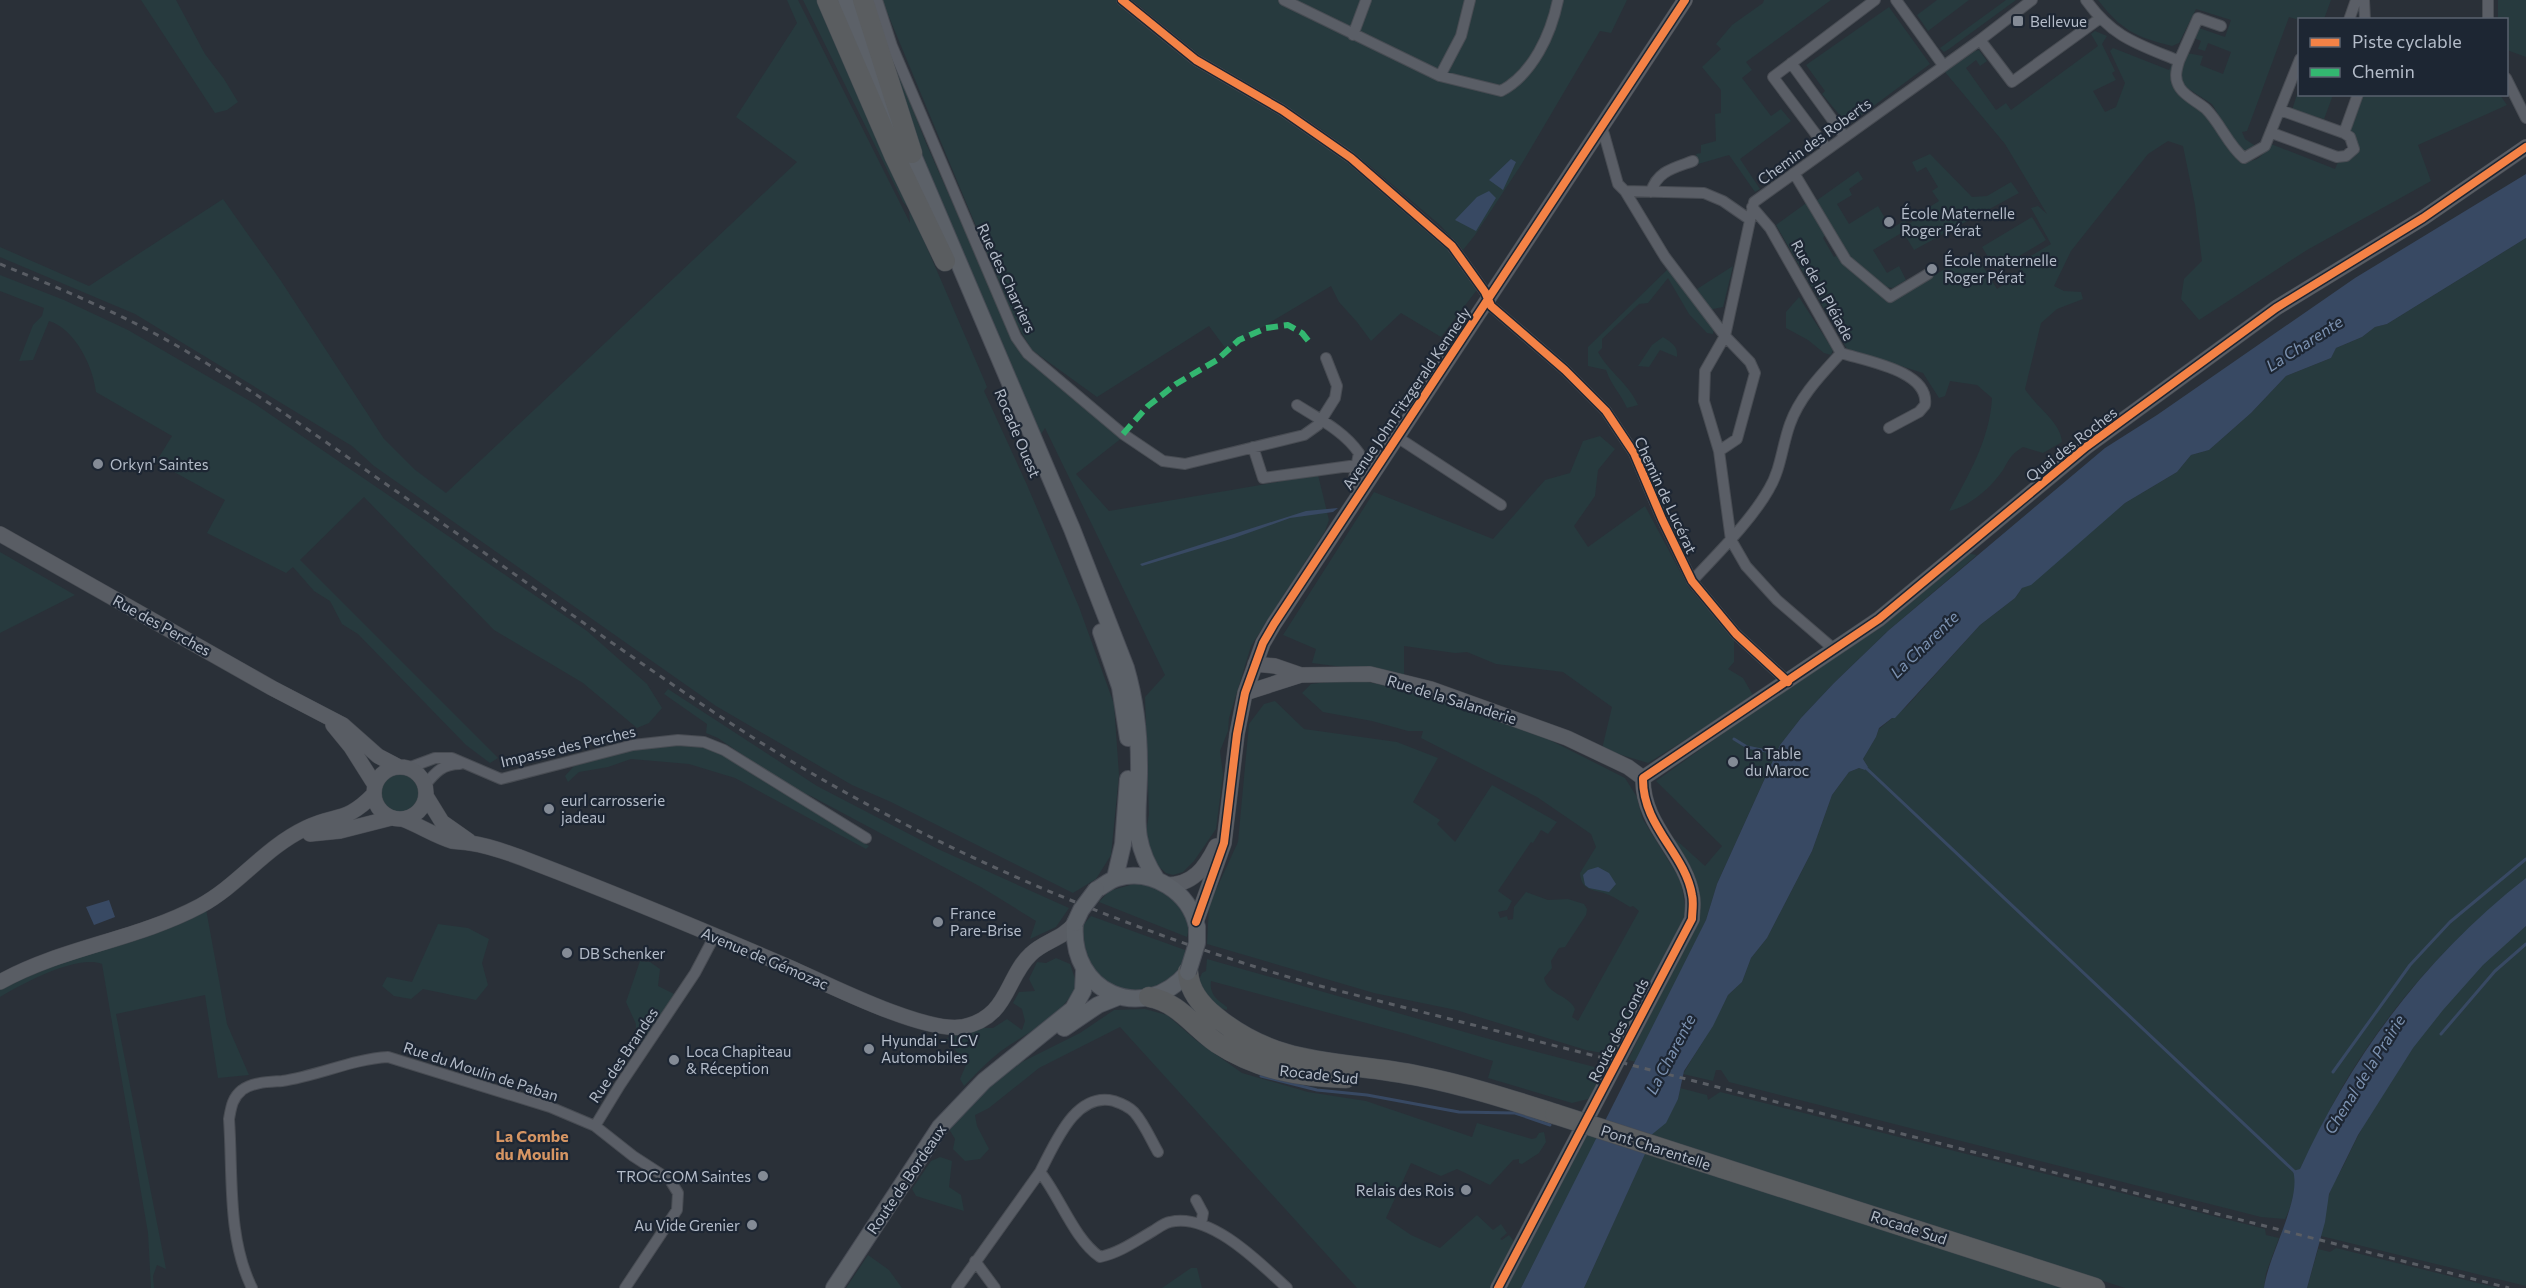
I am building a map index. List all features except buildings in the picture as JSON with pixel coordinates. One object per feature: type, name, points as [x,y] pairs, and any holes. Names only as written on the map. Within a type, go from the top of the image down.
[{"type":"highway","points":[[826,0],[895,157],[945,261]]},
{"type":"highway","points":[[863,0],[912,153]]},
{"type":"highway","name":"Rocade Sud","points":[[1188,972],[1194,993],[1211,1014],[1228,1027],[1263,1047],[1301,1060],[1419,1076],[1509,1099],[1555,1114]]},
{"type":"highway","name":"Rocade Sud","points":[[1149,997],[1170,1003],[1218,1043],[1268,1068],[1297,1075],[1388,1081],[1509,1099]]},
{"type":"highway","name":"Pont Charentelle","points":[[1555,1114],[1722,1168]]},
{"type":"highway","name":"Rocade Sud","points":[[1722,1168],[2095,1288]]},
{"type":"main road","name":"Rocade Ouest","points":[[846,0],[874,80],[945,261],[1088,598],[1120,687],[1128,741],[1128,779],[1123,844],[1115,878]]},
{"type":"main road","name":"Rocade Ouest","points":[[855,0],[912,153],[1101,599],[1130,683],[1138,733],[1140,764],[1137,832],[1143,858],[1161,882]]},
{"type":"main road","points":[[1133,876],[1161,882],[1175,889],[1186,902],[1197,925],[1197,943],[1188,972],[1180,982],[1165,992],[1149,997],[1118,997],[1099,988],[1081,965],[1075,946],[1075,923],[1080,910],[1096,890],[1115,878],[1133,876]]},
{"type":"main road","name":"Route de Bordeaux","points":[[834,1288],[934,1135],[978,1086],[1073,1009],[1083,991],[1081,965]]},
{"type":"main road","name":"Route de Bordeaux","points":[[1016,1055],[1076,1021],[1098,1005],[1118,997]]},
{"type":"street","name":"Rue des Charriers","points":[[877,0],[892,46],[965,220],[1016,337],[1028,354],[1123,434],[1163,461],[1185,464],[1304,435],[1322,421]]},
{"type":"street","name":"Chemin de Lucérat","points":[[1122,0],[1196,60],[1282,110],[1351,158],[1452,246],[1491,306],[1565,370],[1606,411],[1634,453],[1692,581],[1736,634],[1788,682]]},
{"type":"street","points":[[1284,0],[1440,76],[1501,92],[1532,62],[1545,41],[1558,0]]},
{"type":"street","points":[[1353,35],[1366,0]]},
{"type":"street","points":[[1440,76],[1461,36],[1470,0]]},
{"type":"street","name":"Avenue John Fitzgerald Kennedy","points":[[1197,925],[1224,843],[1237,734],[1245,693],[1263,643],[1685,0]]},
{"type":"street","points":[[1827,149],[1773,77],[1875,0]]},
{"type":"street","points":[[1896,0],[1943,65]]},
{"type":"street","name":"Chemin des Roberts","points":[[1835,650],[1777,600],[1746,566],[1731,540],[1719,451],[1704,401],[1705,371],[1725,336],[1752,207],[1754,202],[2032,0]]},
{"type":"street","points":[[2086,0],[2099,19],[2123,38],[2179,61]]},
{"type":"street","points":[[2350,18],[2356,0]]},
{"type":"street","points":[[2364,0],[2365,18]]},
{"type":"street","points":[[2488,0],[2488,18]]},
{"type":"street","points":[[2221,26],[2198,18],[2175,75],[2180,88],[2220,125],[2235,151],[2244,158],[2265,146],[2298,64]]},
{"type":"street","points":[[1980,40],[2012,81],[2099,19]]},
{"type":"street","points":[[1791,63],[1845,137]]},
{"type":"street","points":[[2508,82],[2526,118]]},
{"type":"street","points":[[2344,133],[2357,96]]},
{"type":"street","points":[[2272,133],[2337,157],[2346,156],[2354,149],[2350,137],[2344,133],[2280,110]]},
{"type":"street","points":[[1599,130],[1604,134],[1618,184],[1625,191],[1665,257],[1725,336],[1750,362],[1755,373],[1737,439],[1719,451]]},
{"type":"street","name":"Quai des Roches","points":[[1643,778],[1879,619],[2086,447],[2276,308],[2423,218],[2526,147]]},
{"type":"street","points":[[1651,192],[1654,181],[1660,175],[1693,161]]},
{"type":"street","points":[[1794,173],[1846,260],[1890,297],[1928,274]]},
{"type":"street","points":[[1625,191],[1704,193],[1723,201],[1749,219]]},
{"type":"street","name":"Rue de la Pléiade","points":[[1752,207],[1770,228],[1841,353],[1906,374],[1920,384],[1924,392],[1925,405],[1919,412],[1889,428]]},
{"type":"street","points":[[1692,581],[1731,540],[1769,490],[1783,456],[1790,423],[1813,384],[1841,353]]},
{"type":"street","points":[[1322,421],[1335,398],[1337,386],[1326,358]]},
{"type":"street","points":[[1296,405],[1352,442],[1359,453],[1354,478],[1361,491]]},
{"type":"street","points":[[1397,437],[1501,504]]},
{"type":"street","points":[[1253,447],[1263,478],[1357,465]]},
{"type":"street","name":"Rue des Perches","points":[[0,534],[250,676],[343,725],[378,756],[403,767]]},
{"type":"street","points":[[1263,643],[1268,648],[1275,666]]},
{"type":"street","name":"Rue de la Salanderie","points":[[1253,669],[1275,666],[1301,675],[1370,674],[1431,689],[1567,738],[1628,767],[1643,778]]},
{"type":"street","points":[[1253,669],[1270,683]]},
{"type":"street","points":[[1245,693],[1270,683],[1301,675]]},
{"type":"street","name":"Rue des Perches","points":[[325,716],[351,747],[374,790]]},
{"type":"street","name":"Impasse des Perches","points":[[403,767],[435,758],[452,758],[501,779],[633,745],[678,740],[704,742],[724,750],[866,838]]},
{"type":"street","points":[[295,835],[340,831],[418,812],[426,791],[439,769],[452,764],[469,765]]},
{"type":"street","points":[[0,982],[41,961],[162,923],[201,905],[232,884],[266,852],[307,827],[347,817],[360,809],[374,790],[383,772],[403,767],[415,772],[426,791]]},
{"type":"street","name":"Route des Gonds","points":[[1498,1288],[1692,919],[1692,896],[1685,876],[1647,808],[1643,792],[1643,778]]},
{"type":"street","points":[[374,790],[379,809],[396,818]]},
{"type":"street","name":"Avenue de Gémozac","points":[[426,791],[442,822],[471,843]]},
{"type":"street","name":"Avenue John Fitzgerald Kennedy","points":[[1161,882],[1180,884],[1188,881],[1203,868],[1215,847],[1229,806]]},
{"type":"street","name":"Avenue de Gémozac","points":[[396,818],[454,841],[471,843],[534,862],[847,994],[941,1027],[962,1027],[981,1020],[993,1011],[1004,1000],[1032,952]]},
{"type":"street","points":[[1032,952],[1060,938],[1075,923]]},
{"type":"street","name":"Rue des Brandes","points":[[625,1288],[676,1210],[678,1194],[670,1180],[619,1146],[595,1126],[695,973],[714,937]]},
{"type":"street","points":[[1032,952],[1058,948],[1070,952],[1081,965]]},
{"type":"street","name":"Rue du Moulin de Paban","points":[[252,1288],[244,1271],[237,1246],[229,1119],[232,1102],[242,1090],[254,1084],[301,1078],[370,1058],[388,1057],[550,1107],[595,1126]]},
{"type":"street","points":[[957,1288],[1040,1172],[1065,1127],[1083,1106],[1102,1098],[1119,1102],[1134,1112],[1158,1152]]},
{"type":"street","points":[[1040,1172],[1053,1188],[1088,1249],[1100,1257],[1112,1254],[1169,1222],[1191,1221],[1210,1227],[1263,1266],[1287,1288]]},
{"type":"street","points":[[1196,1200],[1203,1213],[1201,1224]]},
{"type":"street","points":[[975,1261],[995,1288]]},
{"type":"green space","points":[[141,0],[176,0],[205,54],[238,102],[227,110],[215,113]]},
{"type":"green space","points":[[787,0],[798,0],[910,223],[909,209],[903,202],[803,0],[820,0],[985,382],[987,387],[984,391],[1079,607],[1114,704],[1119,775],[1111,855],[1096,879],[1073,893],[891,802],[852,785],[716,706],[374,466],[352,446],[135,314],[0,257],[0,247],[89,286],[223,199],[281,281],[384,439],[414,469],[446,493],[797,162],[736,117],[797,23]]},
{"type":"green space","points":[[882,0],[1118,0],[1353,163],[1452,250],[1479,287],[1441,337],[1401,313],[1371,341],[1339,302],[1331,286],[1226,349],[1209,326],[1097,397],[1032,350],[1017,325]]},
{"type":"green space","points":[[1132,0],[1627,0],[1611,33],[1600,31],[1521,165],[1463,250],[1440,225],[1369,165],[1321,129],[1267,94],[1206,60]]},
{"type":"green space","points":[[1764,0],[1831,0],[1746,62],[1752,70],[1742,78],[1771,116],[1781,109],[1791,121],[1740,159],[1760,189],[1755,192],[1729,155],[1698,164],[1696,154],[1701,153],[1701,145],[1716,141],[1715,114],[1721,113],[1721,90],[1702,67],[1721,49],[1716,44],[1732,25]]},
{"type":"green space","points":[[1937,0],[1969,0],[1928,31],[1917,15]]},
{"type":"green space","points":[[2006,0],[2016,0],[1949,49],[1944,52],[1940,48]]},
{"type":"green space","points":[[2098,0],[2331,0],[2324,18],[2298,20],[2289,17],[2247,131],[2242,132],[2245,139],[2257,147],[2254,151],[2241,152],[2212,104],[2184,86],[2180,74],[2187,53],[2203,56],[2200,65],[2223,74],[2231,52],[2208,43],[2205,51],[2198,49],[2201,41],[2194,38],[2199,28],[2225,37],[2231,20],[2196,9],[2179,43],[2172,46],[2130,31]]},
{"type":"green space","points":[[2498,0],[2526,0],[2526,57],[2508,50],[2508,18],[2498,18]]},
{"type":"green space","points":[[1889,7],[1930,64],[1848,125],[1822,94],[1825,91],[1806,65]]},
{"type":"green space","points":[[2095,31],[2107,36],[2102,44],[2115,71],[2112,73],[2116,80],[2093,91],[2105,112],[2116,107],[2125,83],[2110,51],[2113,48],[2169,70],[2173,62],[2171,83],[2176,92],[2201,108],[2212,120],[2237,159],[2249,161],[2257,159],[2271,144],[2335,169],[2338,162],[2349,159],[2357,153],[2357,144],[2350,130],[2364,96],[2501,96],[2507,105],[2418,145],[2431,181],[2307,250],[2199,320],[2181,299],[2184,279],[2202,261],[2195,205],[2183,146],[2168,141],[2148,154],[2071,251],[2054,286],[2064,291],[2081,292],[2083,299],[2057,309],[2041,323],[2025,389],[2057,428],[2062,442],[2043,453],[2023,447],[2010,458],[1992,484],[1981,494],[1962,507],[1949,511],[1983,443],[1992,398],[1977,385],[1950,381],[1945,396],[1939,398],[1923,373],[1847,349],[1776,225],[1809,201],[1826,234],[1823,238],[1834,257],[1838,255],[1891,300],[1974,252],[1997,289],[2014,278],[2029,257],[2051,244],[2031,208],[2038,206],[2047,214],[2005,144],[1945,72],[1979,50],[1987,61],[1980,66],[1976,60],[1966,68],[1996,110],[2006,103],[2011,110],[2098,46],[2091,34]]},
{"type":"green space","points":[[886,41],[926,143],[1015,344],[1123,437],[1076,474],[1109,511],[1318,475],[1329,520],[1325,531],[1251,646],[1229,718],[1228,731],[1220,751],[1223,774],[1216,829],[1194,861],[1183,872],[1173,875],[1166,873],[1157,865],[1150,851],[1146,833],[1149,814],[1145,697],[1165,675],[1045,428],[1040,436],[918,145]]},
{"type":"green space","points":[[2298,91],[2298,96],[2333,96],[2324,119],[2292,110]]},
{"type":"green space","points":[[1930,154],[1972,197],[1987,196],[2011,182],[2019,193],[1914,250],[1903,232],[1873,250],[1887,273],[1899,266],[1906,280],[1893,288],[1885,287],[1850,257],[1816,201],[1858,171],[1863,179],[1849,189],[1852,195],[1837,204],[1849,224],[1878,206],[1891,229],[1905,220],[1908,224],[1929,212],[1928,208],[1939,201],[1932,191],[1938,187],[1926,167],[1917,172],[1912,162]]},
{"type":"green space","points":[[2032,217],[2046,240],[1996,270],[1982,247]]},
{"type":"green space","points":[[2526,238],[2526,878],[2452,945],[2388,1018],[2337,1096],[2297,1177],[2291,1205],[2285,1219],[2261,1217],[1729,1082],[1721,1070],[1716,1070],[1713,1081],[1683,1074],[1728,995],[1742,982],[1751,958],[1767,938],[1812,851],[1832,795],[1849,772],[1859,768],[1865,770],[1868,767],[1863,759],[1879,729],[1907,706],[1980,625],[2015,598],[2022,588],[2125,503],[2177,472],[2191,455],[2209,450],[2251,413],[2286,376],[2331,358],[2336,348],[2362,337],[2375,327],[2387,324]]},
{"type":"green space","points":[[1733,266],[1723,307],[1708,310],[1697,289]]},
{"type":"green space","points":[[1670,267],[1714,327],[1713,334],[1707,333],[1689,314],[1668,278],[1648,303],[1639,304],[1602,339],[1602,348],[1598,352],[1638,405],[1627,408],[1606,370],[1588,366],[1588,347]]},
{"type":"green space","points":[[0,275],[64,300],[128,330],[255,404],[587,631],[647,684],[662,708],[649,723],[637,728],[583,683],[494,630],[364,497],[300,560],[498,758],[490,763],[466,745],[358,634],[342,624],[330,601],[314,591],[293,567],[286,573],[207,533],[225,500],[156,462],[172,436],[96,392],[87,360],[75,340],[67,332],[49,321],[33,360],[19,361],[33,325],[42,316],[44,308],[0,291]]},
{"type":"green space","points":[[1799,297],[1833,350],[1831,355],[1824,353],[1808,340],[1786,328],[1786,312]]},
{"type":"green space","points":[[1663,337],[1675,347],[1677,357],[1660,350],[1649,367],[1638,366],[1652,345]]},
{"type":"green space","points":[[1600,436],[1615,449],[1598,470],[1595,496],[1574,526],[1588,547],[1645,506],[1689,588],[1734,637],[1734,662],[1728,669],[1743,678],[1754,697],[1648,763],[1602,749],[1612,707],[1563,672],[1496,664],[1467,652],[1455,653],[1404,646],[1404,675],[1312,663],[1316,649],[1283,635],[1374,492],[1493,539],[1545,480],[1570,473],[1583,441]]},
{"type":"green space","points":[[0,552],[75,595],[0,633]]},
{"type":"green space","points":[[1966,553],[1977,555],[1889,630],[1834,683],[1801,718],[1780,745],[1717,884],[1706,920],[1636,1062],[1628,1060],[1689,933],[1687,865],[1674,838],[1705,866],[1722,846],[1656,781],[1787,688]]},
{"type":"green space","points":[[1352,679],[1409,690],[1526,728],[1625,778],[1637,797],[1642,818],[1681,881],[1686,913],[1678,934],[1613,1055],[1586,1050],[1456,1010],[1374,993],[1207,944],[1209,905],[1238,842],[1249,724],[1264,704],[1275,701],[1304,729],[1397,742],[1438,758],[1413,802],[1440,820],[1437,824],[1455,842],[1492,785],[1557,822],[1548,834],[1541,830],[1498,891],[1512,901],[1507,910],[1498,912],[1500,918],[1507,916],[1508,920],[1513,919],[1514,907],[1526,892],[1548,900],[1568,899],[1584,904],[1587,909],[1586,915],[1565,947],[1559,948],[1551,961],[1552,968],[1544,978],[1546,984],[1554,992],[1572,1004],[1575,1009],[1572,1017],[1578,1021],[1639,911],[1633,906],[1630,907],[1583,884],[1580,873],[1596,847],[1591,834],[1537,797],[1421,738],[1423,731],[1408,731],[1372,721],[1323,712],[1302,693],[1311,684]]},
{"type":"green space","points":[[668,689],[817,786],[938,849],[1069,908],[1056,927],[1030,939],[1036,921],[981,887],[811,796],[794,790],[718,738],[706,733],[707,724],[664,694]]},
{"type":"green space","points":[[674,743],[697,744],[723,753],[869,846],[866,849],[735,778],[689,764],[631,759],[608,767],[579,772],[568,782],[565,776],[574,766],[640,748]]},
{"type":"green space","points":[[399,771],[414,777],[420,792],[414,807],[399,813],[384,807],[378,792],[384,777]]},
{"type":"green space","points":[[1134,884],[1153,887],[1161,891],[1180,908],[1190,924],[1187,937],[1099,902],[1109,891]]},
{"type":"green space","points":[[206,909],[227,1024],[249,1075],[218,1078],[205,995],[116,1014],[166,1269],[157,1265],[153,1276],[154,1288],[151,1288],[148,1233],[102,964],[91,962],[65,967],[35,978],[0,997],[0,987],[33,970]]},
{"type":"green space","points":[[1091,916],[1185,950],[1184,966],[1160,984],[1143,991],[1124,991],[1114,987],[1091,966],[1083,949],[1083,925]]},
{"type":"green space","points":[[438,924],[468,928],[489,939],[482,963],[488,985],[476,1000],[423,989],[411,999],[394,996],[382,986],[387,977],[412,982]]},
{"type":"green space","points":[[2526,926],[2526,1286],[2321,1236],[2333,1185],[2381,1094],[2447,1003],[2472,975]]},
{"type":"green space","points":[[1056,958],[1070,964],[1077,985],[1069,998],[1053,1016],[1001,1051],[964,1086],[960,1079],[966,1065],[947,1038],[978,1028],[993,1028],[1007,1019],[1022,1030],[1025,1021],[1022,1009],[1013,1003],[1019,992],[1035,991],[1029,979],[1037,962],[1046,963]]},
{"type":"green space","points":[[1207,959],[1606,1070],[1599,1088],[1588,1099],[1572,1103],[1488,1078],[1493,1061],[1407,1034],[1211,981],[1213,993],[1227,1007],[1227,1010],[1214,1002],[1199,980],[1202,973],[1206,971]]},
{"type":"green space","points":[[640,961],[650,962],[660,969],[658,986],[674,994],[648,1041],[636,1045],[636,1024],[626,1002]]},
{"type":"green space","points":[[1145,1009],[1167,1015],[1197,1041],[1242,1073],[1308,1092],[1366,1101],[1472,1137],[1477,1123],[1532,1139],[1544,1132],[1546,1142],[1539,1153],[1522,1164],[1519,1163],[1519,1159],[1513,1160],[1490,1185],[1457,1169],[1441,1176],[1411,1163],[1386,1218],[1411,1235],[1440,1248],[1477,1215],[1493,1230],[1501,1224],[1507,1233],[1500,1239],[1509,1235],[1516,1244],[1497,1288],[1357,1288],[1120,1027],[1039,1068],[989,1108],[975,1115],[977,1126],[989,1149],[980,1159],[965,1161],[953,1149],[955,1139],[949,1129],[980,1093],[1022,1062],[1080,1033],[1114,1010]]},
{"type":"green space","points":[[1680,1088],[1707,1095],[1708,1100],[1720,1092],[2265,1229],[2266,1235],[2279,1238],[2266,1273],[2264,1288],[2125,1288],[1650,1136],[1678,1099]]},
{"type":"green space","points":[[1583,1129],[1600,1134],[1521,1288],[1498,1288]]},
{"type":"green space","points":[[1645,1153],[1697,1170],[2074,1288],[1584,1288]]},
{"type":"green space","points":[[940,1157],[952,1161],[949,1187],[961,1195],[964,1211],[916,1196],[912,1189],[931,1161]]},
{"type":"green space","points":[[2336,1248],[2498,1288],[2307,1288],[2318,1249],[2330,1252]]},
{"type":"green space","points":[[868,1255],[889,1270],[902,1288],[846,1288]]},
{"type":"green space","points":[[1191,1268],[1197,1268],[1202,1288],[1162,1288]]},
{"type":"water","points":[[1511,159],[1516,162],[1503,190],[1489,180]]},
{"type":"water","name":"La Charente","points":[[2526,174],[2526,238],[2387,324],[2375,327],[2362,337],[2336,348],[2331,358],[2286,376],[2251,413],[2209,450],[2191,455],[2177,472],[2125,503],[2031,585],[2022,588],[2015,598],[1980,625],[1895,718],[1879,728],[1863,759],[1868,767],[1865,770],[1859,768],[1849,772],[1832,795],[1812,851],[1767,938],[1751,958],[1742,982],[1728,995],[1713,1026],[1684,1071],[1678,1099],[1666,1123],[1650,1136],[1645,1154],[1584,1288],[1521,1288],[1706,920],[1717,884],[1780,745],[1801,718],[1889,630],[2105,448],[2157,415],[2355,278]]},
{"type":"water","points":[[1489,191],[1496,198],[1476,231],[1455,220],[1477,197]]},
{"type":"water","points":[[1338,508],[1333,512],[1290,518],[1234,538],[1142,566],[1140,564],[1306,511]]},
{"type":"water","points":[[1598,867],[1609,873],[1616,884],[1609,892],[1585,885],[1583,875],[1588,870]]},
{"type":"water","name":"Chenal de la Prairie","points":[[2526,878],[2526,926],[2483,965],[2443,1010],[2413,1048],[2358,1135],[2329,1194],[2325,1222],[2307,1288],[2264,1288],[2293,1197],[2295,1183],[2293,1171],[2300,1169],[2343,1086],[2395,1010],[2425,974],[2456,940]]},
{"type":"water","points":[[109,900],[115,917],[94,925],[86,907]]},
{"type":"waterway","points":[[1734,739],[1747,747],[1776,753]]},
{"type":"waterway","points":[[1865,767],[2295,1172]]},
{"type":"waterway","points":[[2333,1072],[2410,965],[2450,922],[2526,859]]},
{"type":"waterway","points":[[2441,1034],[2495,971],[2526,944]]},
{"type":"waterway","points":[[1261,1076],[1317,1090],[1367,1095],[1459,1112],[1515,1113],[1550,1125]]},
{"type":"railway","points":[[0,264],[130,321],[225,375],[329,444],[673,685],[785,757],[929,836],[1079,904],[1234,960],[1312,984],[2509,1288]]},
{"type":"marked path","points":[[1123,434],[1148,406],[1176,384],[1217,360],[1239,340],[1266,328],[1288,325],[1302,333],[1311,344]]},
{"type":"cycle path","points":[[1122,0],[1196,60],[1282,110],[1351,158],[1452,246],[1485,292],[1491,306],[1565,370],[1606,411],[1634,453],[1692,581],[1736,634],[1788,682]]},
{"type":"cycle path","points":[[1196,922],[1224,843],[1237,734],[1245,693],[1263,643],[1685,0]]},
{"type":"cycle path","points":[[1498,1288],[1692,919],[1693,898],[1688,880],[1649,811],[1643,778],[1879,619],[2086,447],[2276,308],[2423,218],[2526,147]]},
{"type":"place","name":"Bellevue","points":[[2018,21]]},
{"type":"place","name":"École Maternelle Roger Pérat","points":[[1889,222]]},
{"type":"place","name":"École maternelle Roger Pérat","points":[[1932,269]]},
{"type":"place","name":"Orkyn' Saintes","points":[[98,464]]},
{"type":"place","name":"La Table du Maroc","points":[[1733,762]]},
{"type":"place","name":"eurl carrosserie jadeau","points":[[549,809]]},
{"type":"place","name":"France Pare-Brise","points":[[938,922]]},
{"type":"place","name":"DB Schenker","points":[[567,953]]},
{"type":"place","name":"Hyundai - LCV Automobiles","points":[[869,1049]]},
{"type":"place","name":"Loca Chapiteau & Réception","points":[[674,1060]]},
{"type":"place","name":"TROC.COM Saintes","points":[[763,1176]]},
{"type":"place","name":"Relais des Rois","points":[[1466,1190]]},
{"type":"place","name":"Au Vide Grenier","points":[[752,1225]]},
{"type":"district","name":"La Combe du Moulin","points":[[532,1144]]}]
